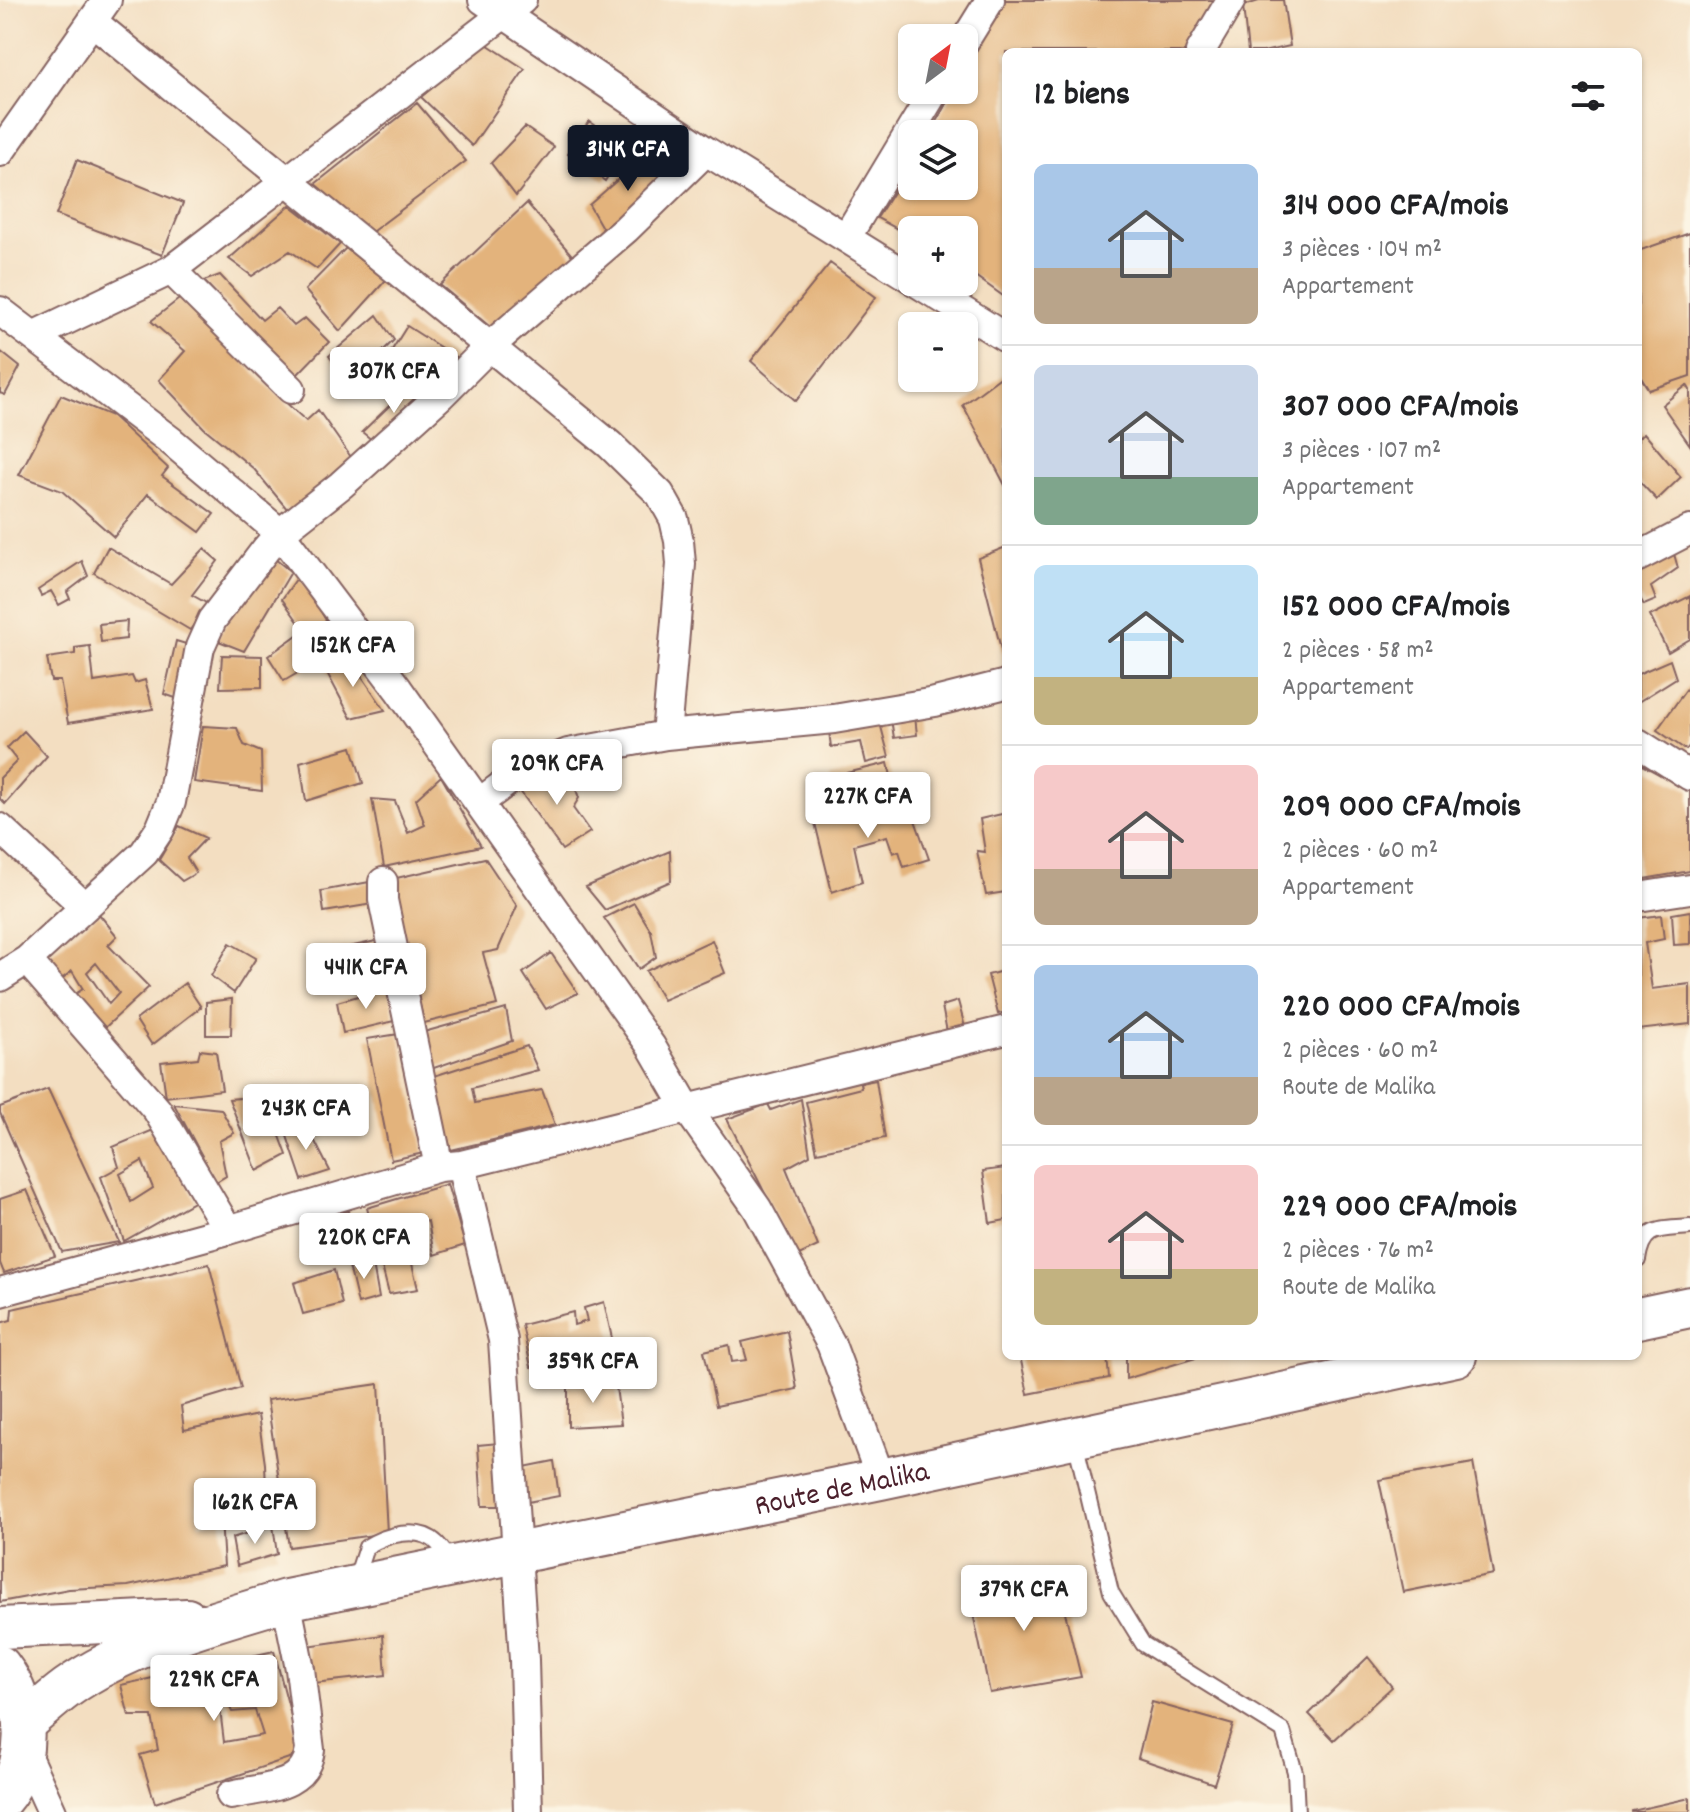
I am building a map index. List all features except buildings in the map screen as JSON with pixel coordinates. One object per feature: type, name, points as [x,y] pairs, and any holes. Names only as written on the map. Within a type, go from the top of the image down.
[{"type":"main road","points":[[1642,1317],[1690,1307]]},
{"type":"main road","name":"Route de Malika","points":[[24,1736],[67,1687],[122,1656],[286,1600],[1074,1437],[1326,1369],[1416,1360]]},
{"type":"main road","name":"Route de Malika","points":[[0,1628],[227,1618]]},
{"type":"main road","points":[[0,1666],[18,1699],[24,1736],[17,1772],[0,1801]]},
{"type":"street","points":[[975,24],[990,0]]},
{"type":"street","points":[[1202,48],[1231,0]]},
{"type":"street","points":[[33,336],[171,270],[286,182],[504,5],[706,151],[898,271]]},
{"type":"street","points":[[0,152],[99,10],[286,182],[610,445],[660,494],[674,519],[681,564],[666,735]]},
{"type":"street","points":[[846,238],[927,104]]},
{"type":"street","points":[[0,977],[27,960],[144,853],[160,829],[171,802],[200,647],[212,620],[280,533],[341,485],[490,346],[626,229],[706,151]]},
{"type":"street","points":[[171,270],[291,389]]},
{"type":"street","points":[[938,296],[1002,336]]},
{"type":"street","points":[[0,311],[171,441],[280,533],[398,689],[651,1046],[688,1110],[741,1182],[792,1268],[831,1344],[881,1479]]},
{"type":"street","points":[[1642,555],[1690,530]]},
{"type":"street","points":[[480,802],[519,773],[568,753],[666,735],[834,719],[935,702],[1002,685]]},
{"type":"street","points":[[1642,746],[1690,776]]},
{"type":"street","points":[[0,828],[85,907]]},
{"type":"street","points":[[383,882],[383,900],[450,1166],[503,1340],[518,1551],[528,1812]]},
{"type":"street","points":[[1642,896],[1690,889]]},
{"type":"street","points":[[27,960],[157,1110],[228,1230]]},
{"type":"street","points":[[0,1292],[450,1166],[1002,1031]]},
{"type":"street","points":[[231,1795],[292,1780],[304,1773],[309,1759],[300,1669],[286,1600]]},
{"type":"street","points":[[24,1736],[52,1812]]},
{"type":"lane","points":[[1642,1240],[1654,1230],[1690,1227]]},
{"type":"lane","points":[[1074,1437],[1111,1592],[1143,1644],[1283,1731],[1295,1772],[1297,1812]]}]
